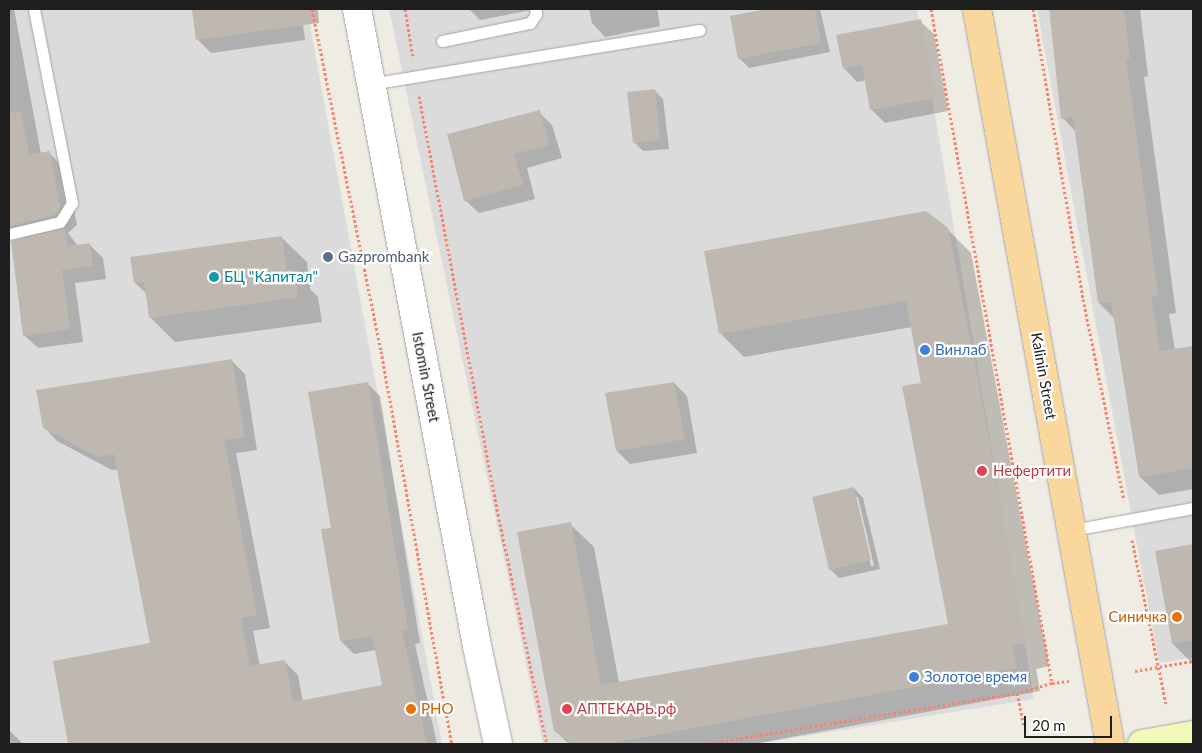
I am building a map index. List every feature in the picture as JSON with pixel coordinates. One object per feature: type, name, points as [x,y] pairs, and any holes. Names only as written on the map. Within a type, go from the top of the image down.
[{"type":"main road","name":"Kalinin Street","points":[[977,9],[1110,744]]},
{"type":"main road","points":[[1142,744],[1193,735]]},
{"type":"street","name":"Istomin Street","points":[[357,9],[498,744]]},
{"type":"lane","points":[[9,234],[60,222],[72,203],[34,9]]},
{"type":"lane","points":[[442,41],[530,23],[536,14],[535,9]]},
{"type":"lane","points":[[370,84],[700,30]]},
{"type":"lane","points":[[1072,530],[1193,508]]},
{"type":"path","points":[[312,9],[381,351],[452,744]]},
{"type":"path","points":[[405,9],[499,519],[547,744]]},
{"type":"path","points":[[931,9],[1052,684]]},
{"type":"path","points":[[1033,9],[1083,299],[1166,704]]},
{"type":"path","points":[[1135,671],[1193,661]]},
{"type":"path","points":[[706,744],[1016,693],[1074,680]]},
{"type":"path","points":[[1016,693],[1024,725]]},
{"type":"shaded area","points":[[9,9],[307,9],[442,744],[9,744]]},
{"type":"shaded area","points":[[389,9],[917,9],[1034,699],[756,744],[543,744]]},
{"type":"shaded area","points":[[1037,9],[1193,9],[1193,658],[1159,663]]},
{"type":"building","points":[[192,9],[318,9],[319,23],[196,40]]},
{"type":"building","points":[[766,9],[815,9],[821,43],[738,59],[730,16]]},
{"type":"building","points":[[1049,9],[1124,9],[1130,58],[1126,59],[1158,295],[1151,296],[1160,351],[1193,346],[1193,468],[1139,477],[1111,302],[1098,303],[1073,117],[1061,119]]},
{"type":"building","points":[[921,19],[936,98],[870,110],[862,65],[843,69],[836,35]]},
{"type":"building","points":[[655,89],[660,140],[633,143],[627,92]]},
{"type":"building","points":[[540,110],[549,145],[514,154],[523,185],[464,201],[447,134]]},
{"type":"building","points":[[21,112],[29,155],[50,151],[60,207],[55,215],[9,226],[9,113]]},
{"type":"building","points":[[926,211],[948,228],[977,373],[1026,643],[1013,646],[1017,668],[607,744],[573,744],[554,731],[517,532],[571,522],[601,685],[948,624],[902,386],[921,383],[906,301],[719,334],[704,251]]},
{"type":"building","points":[[64,228],[68,246],[90,243],[93,266],[62,270],[70,329],[23,336],[11,241]]},
{"type":"building","name":"БЦ \"Капитал\"","points":[[282,236],[287,271],[294,270],[298,297],[149,318],[144,282],[134,283],[130,257]]},
{"type":"building","points":[[232,359],[245,437],[224,440],[257,615],[241,618],[250,666],[285,660],[293,702],[382,685],[372,636],[340,641],[321,529],[331,528],[308,392],[368,382],[408,630],[402,631],[427,744],[68,744],[53,661],[150,643],[114,454],[98,457],[43,428],[36,390]]},
{"type":"building","points":[[674,382],[685,439],[616,451],[605,393]]},
{"type":"building","points":[[854,487],[871,560],[829,570],[812,497]]},
{"type":"building","points":[[1193,544],[1193,640],[1172,644],[1155,551]]},
{"type":"place","name":"Gazprombank","points":[[328,257]]},
{"type":"place","name":"БЦ \"Капитал\"","points":[[214,277]]},
{"type":"place","name":"Винлаб","points":[[925,350]]},
{"type":"place","name":"Нефертити","points":[[982,471]]},
{"type":"place","name":"Синичка","points":[[1177,617]]},
{"type":"place","name":"Золотое время","points":[[914,677]]},
{"type":"place","name":"PHO","points":[[411,709]]},
{"type":"place","name":"АПТЕКАРЬ.рф","points":[[567,709]]}]
